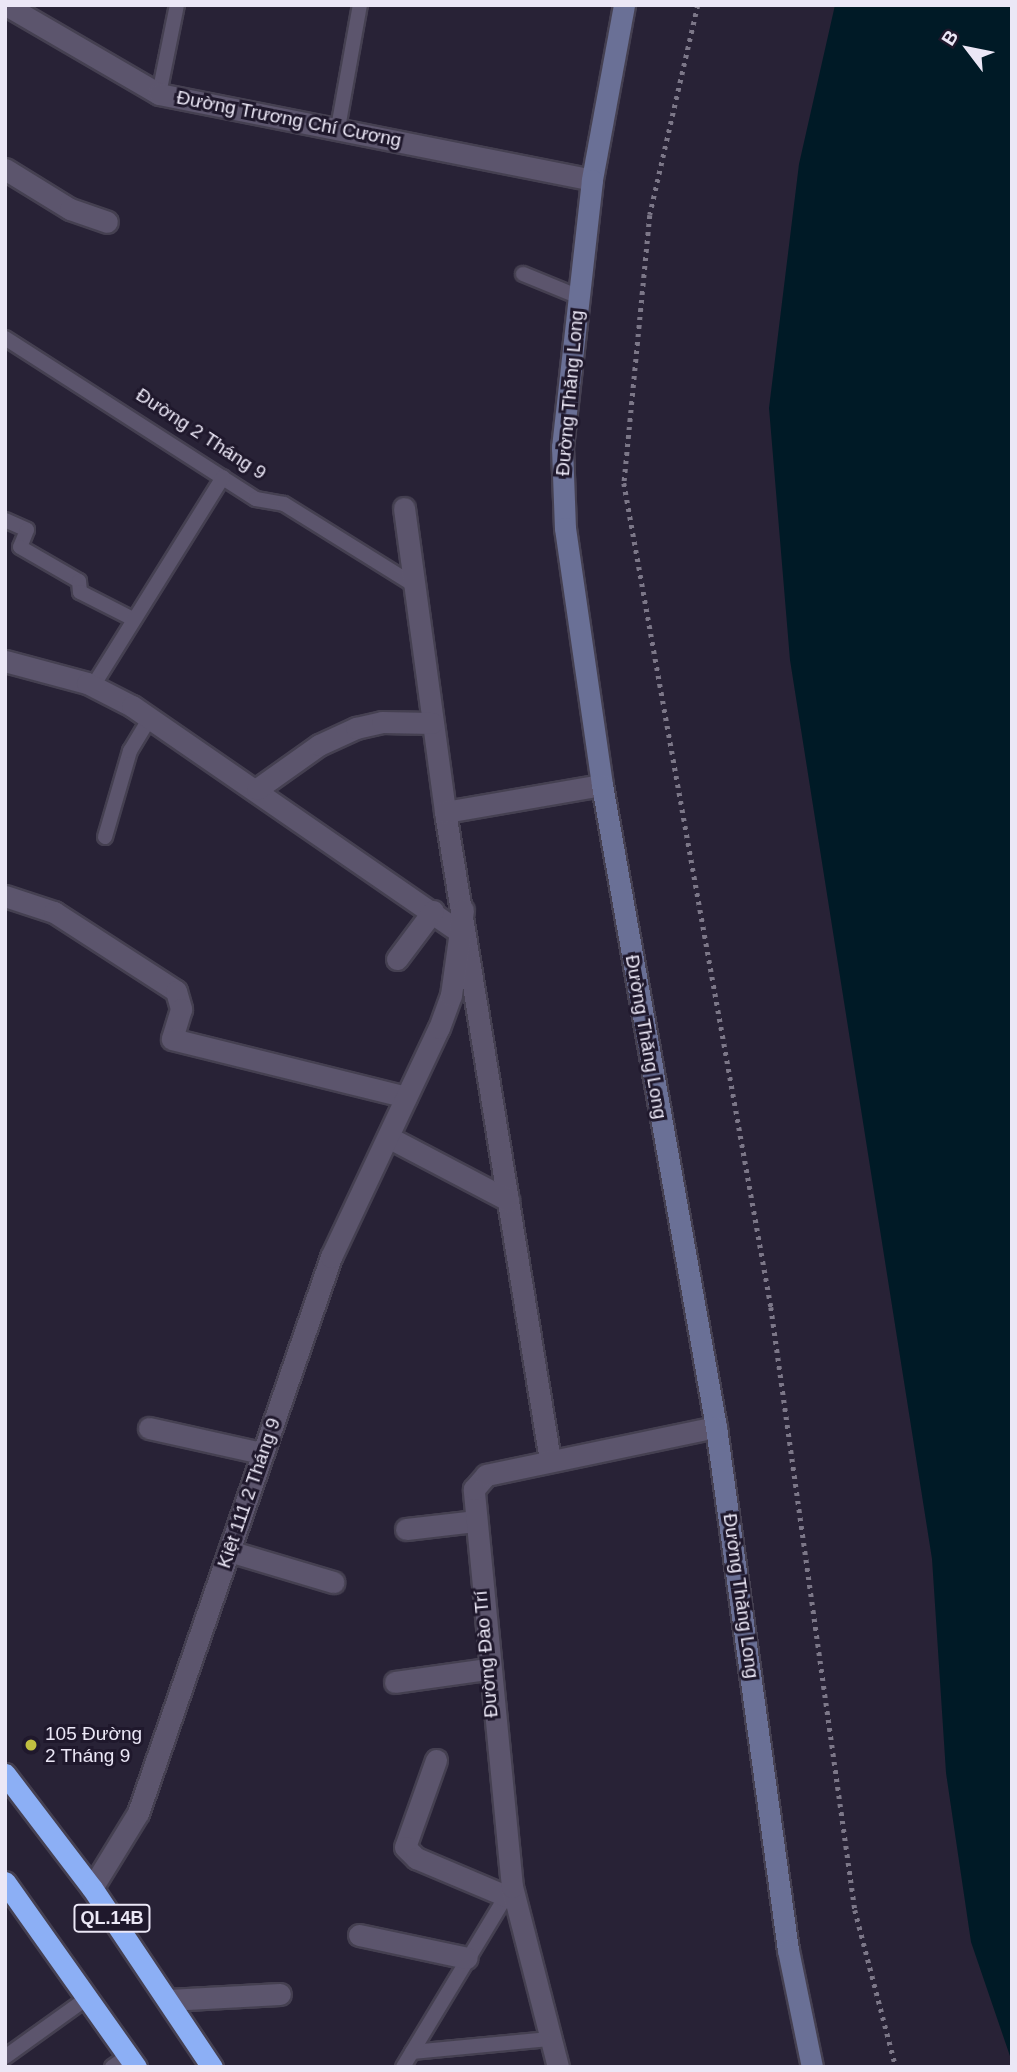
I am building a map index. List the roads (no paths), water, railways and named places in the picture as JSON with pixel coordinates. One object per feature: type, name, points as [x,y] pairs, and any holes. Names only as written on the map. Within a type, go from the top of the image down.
[{"type":"highway","name":"QL.14B","points":[[5,1774],[92,1888],[212,2067]]},
{"type":"highway","name":"QL.14B","points":[[5,1882],[87,1998],[126,2063]]},
{"type":"street","name":"Đường Trương Chí Cương","points":[[6,5],[159,94],[592,180]]},
{"type":"street","name":"Đường Thăng Long","points":[[624,5],[592,180],[561,477],[602,785],[716,1427],[788,1950],[812,2067]]},
{"type":"street","points":[[5,169],[70,209],[107,222]]},
{"type":"street","points":[[404,508],[411,583],[445,812],[551,1460]]},
{"type":"street","points":[[5,661],[93,686],[149,718],[257,789],[458,931]]},
{"type":"street","points":[[257,789],[318,745],[356,728],[382,722],[432,723]]},
{"type":"street","points":[[445,812],[602,785]]},
{"type":"street","points":[[5,896],[54,912],[176,990],[181,1009],[172,1039],[406,1097]]},
{"type":"street","name":"Kiệt 111 2 Tháng 9","points":[[92,1888],[138,1813],[331,1257],[451,995],[463,910]]},
{"type":"street","points":[[397,959],[433,911]]},
{"type":"street","points":[[388,1137],[508,1200]]},
{"type":"street","name":"Đường Đào Trí","points":[[558,2067],[509,1891],[486,1669],[475,1521],[479,1480],[551,1460],[716,1427]]},
{"type":"street","points":[[149,1428],[262,1453]]},
{"type":"street","points":[[406,1529],[475,1521]]},
{"type":"street","points":[[229,1551],[333,1582]]},
{"type":"street","points":[[395,1682],[486,1669]]},
{"type":"street","points":[[436,1760],[405,1847],[416,1858],[509,1891]]},
{"type":"street","points":[[359,1935],[467,1958]]},
{"type":"street","points":[[168,2000],[280,1994]]},
{"type":"lane","points":[[159,94],[177,5]]},
{"type":"lane","points":[[338,128],[360,5]]},
{"type":"lane","points":[[523,274],[579,297]]},
{"type":"lane","name":"Đường 2 Tháng 9","points":[[5,338],[256,499],[284,504],[411,583]]},
{"type":"lane","points":[[93,686],[131,618],[223,477]]},
{"type":"lane","points":[[5,520],[27,530],[20,547],[79,581],[80,592],[131,618]]},
{"type":"lane","points":[[105,837],[130,751],[149,718]]},
{"type":"lane","points":[[403,2067],[509,1891]]},
{"type":"lane","points":[[5,2057],[87,1998]]},
{"type":"lane","points":[[412,2052],[549,2039]]},
{"type":"water","points":[[835,5],[1012,5],[1012,2062],[971,1942],[946,1773],[932,1559],[790,660],[769,408],[799,164]]},
{"type":"place","name":"105 Đường 2 Tháng 9","points":[[31,1745]]}]
